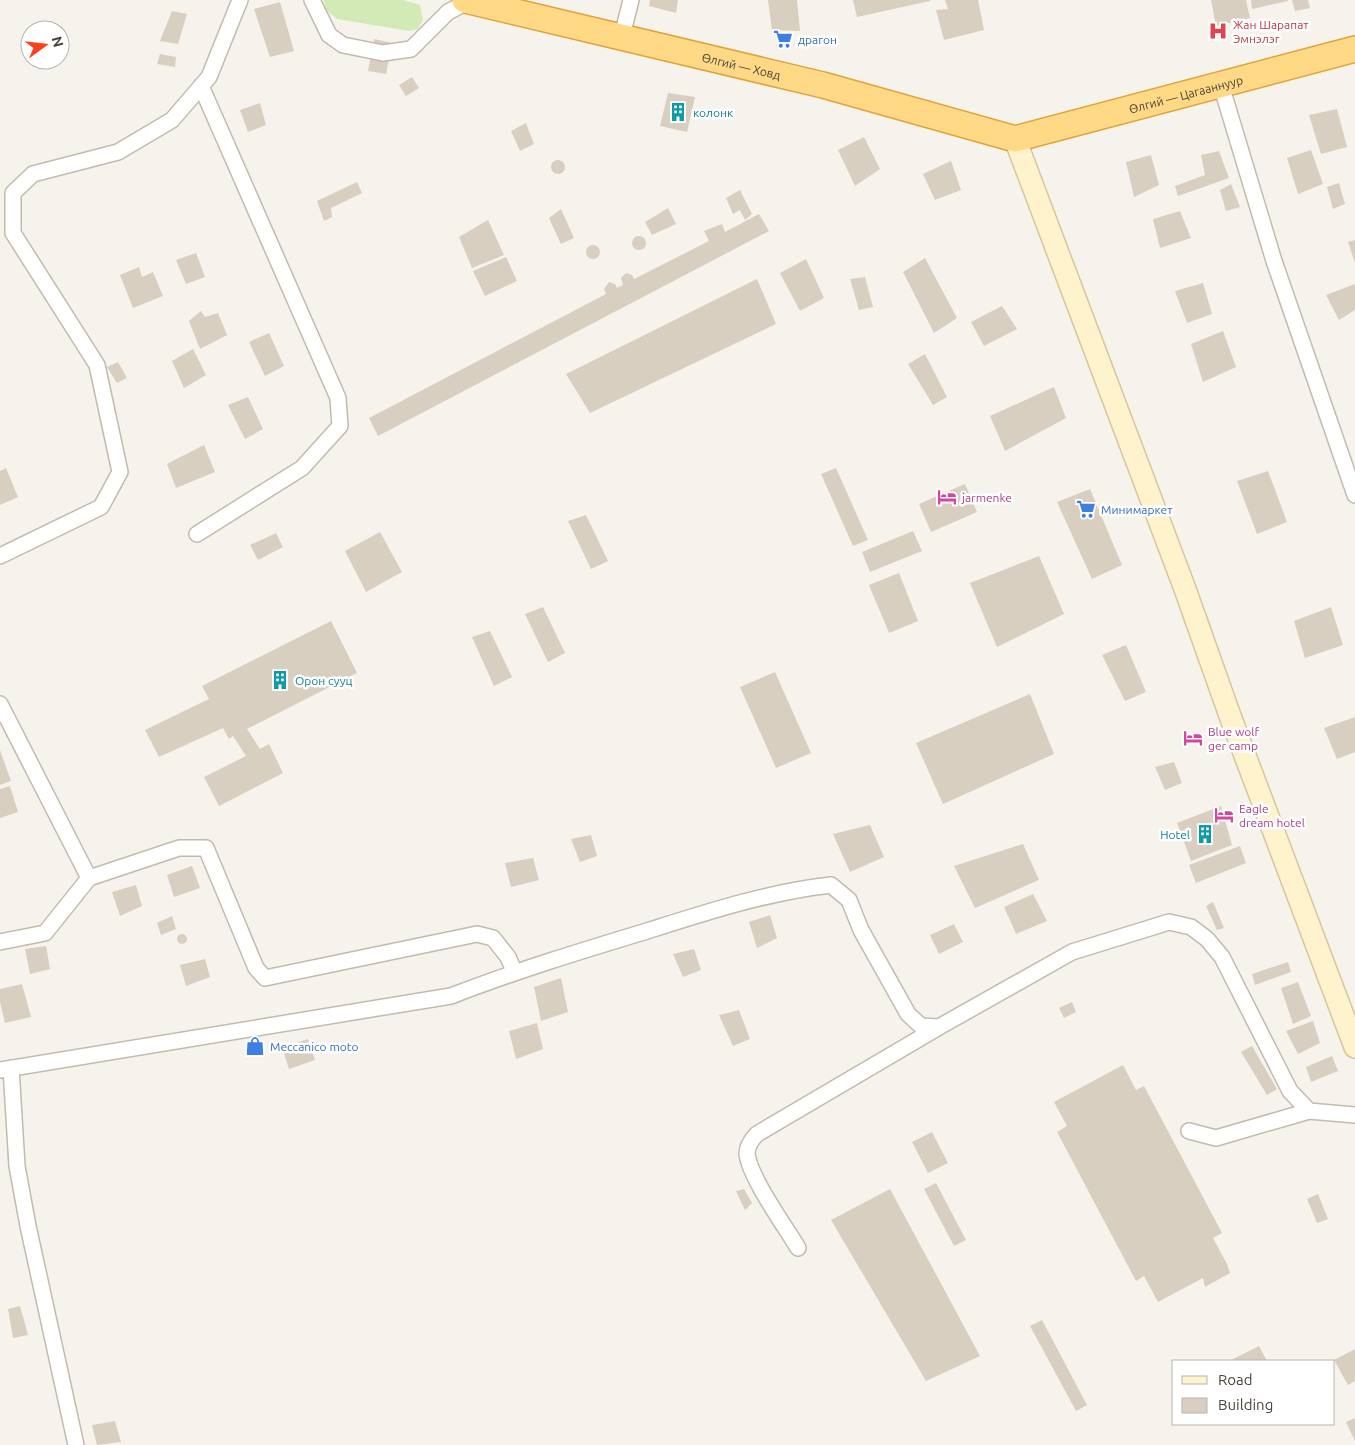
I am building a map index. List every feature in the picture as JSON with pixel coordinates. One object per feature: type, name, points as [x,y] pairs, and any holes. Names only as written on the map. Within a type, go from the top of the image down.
[{"type":"highway","name":"Өлгий — Ховд","points":[[467,0],[824,85],[1015,139]]},
{"type":"highway","name":"Өлгий — Цагааннуур","points":[[1015,139],[1355,49]]},
{"type":"main road","points":[[1015,139],[1138,461],[1214,665],[1229,713],[1354,1041]]},
{"type":"street","points":[[0,556],[101,508],[120,472],[97,365],[13,233],[13,193],[34,174],[118,152],[172,120],[209,77],[240,0]]},
{"type":"street","points":[[312,0],[329,35],[344,45],[383,54],[411,49],[448,12],[467,0]]},
{"type":"street","points":[[622,36],[631,0]]},
{"type":"street","points":[[1221,85],[1274,261],[1355,495]]},
{"type":"street","points":[[197,534],[302,468],[340,426],[338,398],[201,86]]},
{"type":"street","points":[[0,704],[89,878]]},
{"type":"street","points":[[0,942],[45,933],[89,878],[179,848],[206,848],[256,968],[266,978],[477,934],[493,938],[508,957],[514,971]]},
{"type":"street","points":[[76,1445],[28,1226],[17,1166],[6,1069],[451,996],[514,971],[720,908],[801,888],[831,885],[849,900],[861,930],[908,1014],[921,1026],[939,1027]]},
{"type":"street","points":[[798,1248],[751,1169],[747,1152],[750,1140],[757,1134],[939,1027],[1072,952],[1169,922],[1191,927],[1207,939],[1222,957],[1290,1091],[1309,1111]]},
{"type":"street","points":[[1189,1131],[1216,1138],[1309,1111],[1355,1115]]},
{"type":"green space","points":[[324,0],[403,0],[420,5],[423,20],[418,29],[409,31],[337,19],[326,10]]},
{"type":"building","points":[[650,0],[678,0],[676,13],[649,6]]},
{"type":"building","points":[[768,0],[797,0],[800,31],[772,30]]},
{"type":"building","points":[[853,0],[930,0],[930,1],[857,17]]},
{"type":"building","points":[[945,0],[978,0],[984,30],[944,40],[936,10],[948,9]]},
{"type":"building","points":[[1211,0],[1246,0],[1250,18],[1216,26]]},
{"type":"building","points":[[1251,0],[1288,0],[1288,1],[1252,9]]},
{"type":"building","points":[[1292,0],[1308,0],[1310,8],[1295,11]]},
{"type":"building","points":[[280,2],[294,51],[270,57],[254,9]]},
{"type":"building","points":[[172,11],[187,14],[178,44],[160,41]]},
{"type":"building","points":[[374,39],[392,43],[386,74],[368,71]]},
{"type":"building","points":[[160,54],[176,57],[175,67],[157,64]]},
{"type":"building","points":[[412,77],[419,88],[406,96],[399,85]]},
{"type":"building","name":"колонк","points":[[668,93],[695,97],[687,132],[660,126]]},
{"type":"building","points":[[260,103],[266,125],[248,132],[240,110]]},
{"type":"building","points":[[1337,109],[1347,147],[1321,154],[1309,115]]},
{"type":"building","points":[[526,123],[534,144],[520,151],[511,131]]},
{"type":"building","points":[[864,137],[880,169],[855,186],[838,150]]},
{"type":"building","points":[[1311,150],[1323,184],[1298,194],[1287,158]]},
{"type":"building","points":[[1219,151],[1229,178],[1178,196],[1175,186],[1205,175],[1201,155]]},
{"type":"building","points":[[1151,155],[1159,185],[1134,197],[1126,162]]},
{"type":"building","points":[[558,160],[563,162],[565,167],[563,172],[558,174],[553,172],[551,167],[553,162]]},
{"type":"building","points":[[951,161],[961,190],[935,200],[923,174]]},
{"type":"building","points":[[357,182],[362,193],[331,208],[332,217],[324,221],[317,201]]},
{"type":"building","points":[[1339,183],[1345,204],[1333,209],[1327,187]]},
{"type":"building","points":[[1231,184],[1240,207],[1226,211],[1220,190]]},
{"type":"building","points":[[740,190],[752,214],[745,220],[740,210],[733,214],[726,198]]},
{"type":"building","points":[[668,208],[676,224],[652,235],[645,222]]},
{"type":"building","points":[[561,209],[574,238],[561,244],[549,218]]},
{"type":"building","points":[[1180,211],[1191,238],[1160,248],[1153,219]]},
{"type":"building","points":[[759,214],[769,231],[378,436],[369,418],[606,294],[604,289],[609,282],[615,284],[617,288],[623,285],[621,278],[626,273],[632,275],[634,279],[709,241],[704,231],[722,224],[725,232]]},
{"type":"building","points":[[488,220],[504,255],[472,268],[459,237]]},
{"type":"building","points":[[639,236],[644,238],[646,243],[644,248],[639,250],[634,248],[632,243],[634,238]]},
{"type":"building","points":[[1355,240],[1355,263],[1348,242]]},
{"type":"building","points":[[593,245],[598,247],[600,252],[598,257],[593,259],[588,257],[586,252],[588,247]]},
{"type":"building","points":[[196,253],[205,277],[186,284],[176,260]]},
{"type":"building","points":[[506,257],[517,281],[485,296],[473,271]]},
{"type":"building","points":[[925,258],[957,318],[934,333],[903,272]]},
{"type":"building","points":[[806,259],[824,298],[800,311],[780,273]]},
{"type":"building","points":[[139,267],[142,277],[153,272],[163,296],[133,308],[120,275]]},
{"type":"building","points":[[865,277],[873,307],[859,310],[850,279]]},
{"type":"building","points":[[757,279],[776,324],[590,413],[566,374]]},
{"type":"building","points":[[1203,283],[1212,314],[1187,323],[1175,291]]},
{"type":"building","points":[[1355,284],[1355,310],[1339,320],[1326,295]]},
{"type":"building","points":[[1002,306],[1017,329],[984,346],[971,322]]},
{"type":"building","points":[[201,311],[205,317],[218,313],[227,335],[200,349],[189,321]]},
{"type":"building","points":[[1223,331],[1236,367],[1203,382],[1191,344]]},
{"type":"building","points":[[269,333],[284,366],[265,376],[249,342]]},
{"type":"building","points":[[193,349],[206,375],[184,388],[172,361]]},
{"type":"building","points":[[925,354],[947,397],[933,405],[908,364]]},
{"type":"building","points":[[118,362],[127,378],[117,383],[107,367]]},
{"type":"building","points":[[1054,387],[1066,418],[1005,451],[990,416]]},
{"type":"building","points":[[248,397],[263,429],[245,439],[228,405]]},
{"type":"building","points":[[204,445],[215,472],[176,488],[167,464]]},
{"type":"building","points":[[6,468],[18,497],[0,505],[0,471]]},
{"type":"building","points":[[836,468],[868,540],[853,546],[821,474]]},
{"type":"building","points":[[1268,471],[1287,522],[1257,534],[1237,481]]},
{"type":"building","points":[[965,484],[977,512],[931,532],[919,504]]},
{"type":"building","points":[[1090,489],[1122,565],[1092,579],[1057,502]]},
{"type":"building","points":[[586,515],[608,561],[591,569],[568,521]]},
{"type":"building","points":[[913,531],[922,551],[870,572],[862,552]]},
{"type":"building","points":[[380,532],[402,572],[366,592],[345,551]]},
{"type":"building","points":[[276,533],[283,547],[258,560],[250,545]]},
{"type":"building","points":[[1039,556],[1064,614],[997,647],[970,583]]},
{"type":"building","points":[[899,573],[918,621],[889,633],[869,585]]},
{"type":"building","points":[[543,607],[565,653],[548,662],[525,614]]},
{"type":"building","points":[[1331,607],[1343,645],[1305,658],[1294,621]]},
{"type":"building","name":"Орон сууц","points":[[331,621],[357,673],[247,729],[260,749],[269,744],[283,773],[219,806],[204,777],[246,756],[233,736],[229,739],[223,728],[159,757],[145,730],[209,699],[202,686]]},
{"type":"building","points":[[490,631],[512,677],[494,686],[472,637]]},
{"type":"building","points":[[1126,645],[1146,692],[1125,701],[1102,655]]},
{"type":"building","points":[[775,672],[811,753],[776,768],[740,687]]},
{"type":"building","points":[[1030,694],[1054,754],[943,804],[916,743]]},
{"type":"building","points":[[1355,717],[1355,752],[1337,759],[1324,728]]},
{"type":"building","points":[[0,750],[11,781],[0,785]]},
{"type":"building","points":[[1174,762],[1182,783],[1165,790],[1155,767]]},
{"type":"building","points":[[10,786],[18,812],[0,818],[0,789]]},
{"type":"building","name":"Hotel","points":[[1221,806],[1232,845],[1191,861],[1177,823]]},
{"type":"building","points":[[870,825],[884,857],[850,872],[833,834]]},
{"type":"building","points":[[591,835],[597,856],[580,862],[571,839]]},
{"type":"building","points":[[1023,844],[1039,880],[975,908],[954,866]]},
{"type":"building","points":[[1240,846],[1246,863],[1196,883],[1189,865]]},
{"type":"building","points":[[533,858],[539,880],[511,887],[505,863]]},
{"type":"building","points":[[192,866],[200,888],[174,897],[167,875]]},
{"type":"building","points":[[136,885],[142,906],[120,916],[112,892]]},
{"type":"building","points":[[1033,894],[1047,921],[1016,934],[1004,907]]},
{"type":"building","points":[[1213,902],[1224,928],[1217,930],[1206,906]]},
{"type":"building","points":[[770,915],[777,938],[757,948],[749,922]]},
{"type":"building","points":[[172,916],[176,929],[161,935],[157,923]]},
{"type":"building","points":[[954,924],[963,942],[939,954],[930,935]]},
{"type":"building","points":[[182,934],[187,939],[182,944],[177,939]]},
{"type":"building","points":[[46,946],[50,969],[30,974],[25,949]]},
{"type":"building","points":[[694,949],[701,970],[683,977],[673,954]]},
{"type":"building","points":[[205,959],[210,977],[186,986],[180,965]]},
{"type":"building","points":[[1288,962],[1291,972],[1255,985],[1252,974]]},
{"type":"building","points":[[561,978],[568,1012],[541,1021],[534,987]]},
{"type":"building","points":[[1298,982],[1311,1016],[1293,1024],[1281,988]]},
{"type":"building","points":[[22,984],[31,1017],[5,1023],[0,1002],[0,989]]},
{"type":"building","points":[[1072,1002],[1076,1012],[1064,1018],[1059,1008]]},
{"type":"building","points":[[739,1010],[750,1039],[733,1046],[719,1015]]},
{"type":"building","points":[[1313,1021],[1320,1043],[1298,1054],[1286,1031]]},
{"type":"building","points":[[537,1023],[543,1049],[516,1059],[509,1031]]},
{"type":"building","points":[[308,1039],[315,1060],[289,1069],[282,1047]]},
{"type":"building","points":[[1252,1046],[1277,1089],[1267,1095],[1241,1052]]},
{"type":"building","points":[[1332,1056],[1338,1071],[1311,1082],[1306,1067]]},
{"type":"building","points":[[1123,1065],[1136,1090],[1144,1086],[1222,1233],[1213,1238],[1230,1273],[1205,1287],[1203,1278],[1158,1302],[1144,1276],[1136,1281],[1057,1132],[1067,1126],[1054,1102]]},
{"type":"building","points":[[932,1132],[948,1163],[928,1173],[912,1142]]},
{"type":"building","points":[[936,1183],[966,1240],[954,1246],[924,1189]]},
{"type":"building","points":[[744,1189],[752,1203],[745,1210],[736,1191]]},
{"type":"building","points":[[890,1189],[980,1356],[926,1381],[831,1220]]},
{"type":"building","points":[[1318,1194],[1328,1219],[1317,1223],[1307,1199]]},
{"type":"building","points":[[20,1306],[28,1335],[13,1338],[8,1309]]},
{"type":"building","points":[[1042,1320],[1087,1405],[1076,1411],[1030,1326]]},
{"type":"building","points":[[1259,1346],[1266,1360],[1231,1360]]},
{"type":"building","points":[[1355,1349],[1355,1381],[1348,1385],[1334,1360]]},
{"type":"building","points":[[1355,1418],[1355,1441],[1346,1422]]},
{"type":"building","points":[[115,1421],[121,1442],[97,1445],[92,1425]]},
{"type":"place","name":"Жан Шарапат Эмнэлэг","points":[[1218,31]]},
{"type":"place","name":"драгон","points":[[783,39]]},
{"type":"place","name":"колонк","points":[[678,112]]},
{"type":"place","name":"jarmenke","points":[[947,497]]},
{"type":"place","name":"Минимаркет","points":[[1086,509]]},
{"type":"place","name":"Орон сууц","points":[[280,680]]},
{"type":"place","name":"Blue wolf ger camp","points":[[1193,738]]},
{"type":"place","name":"Eagle dream hotel","points":[[1224,815]]},
{"type":"place","name":"Hotel","points":[[1205,834]]},
{"type":"place","name":"Meccanico moto","points":[[255,1046]]}]
